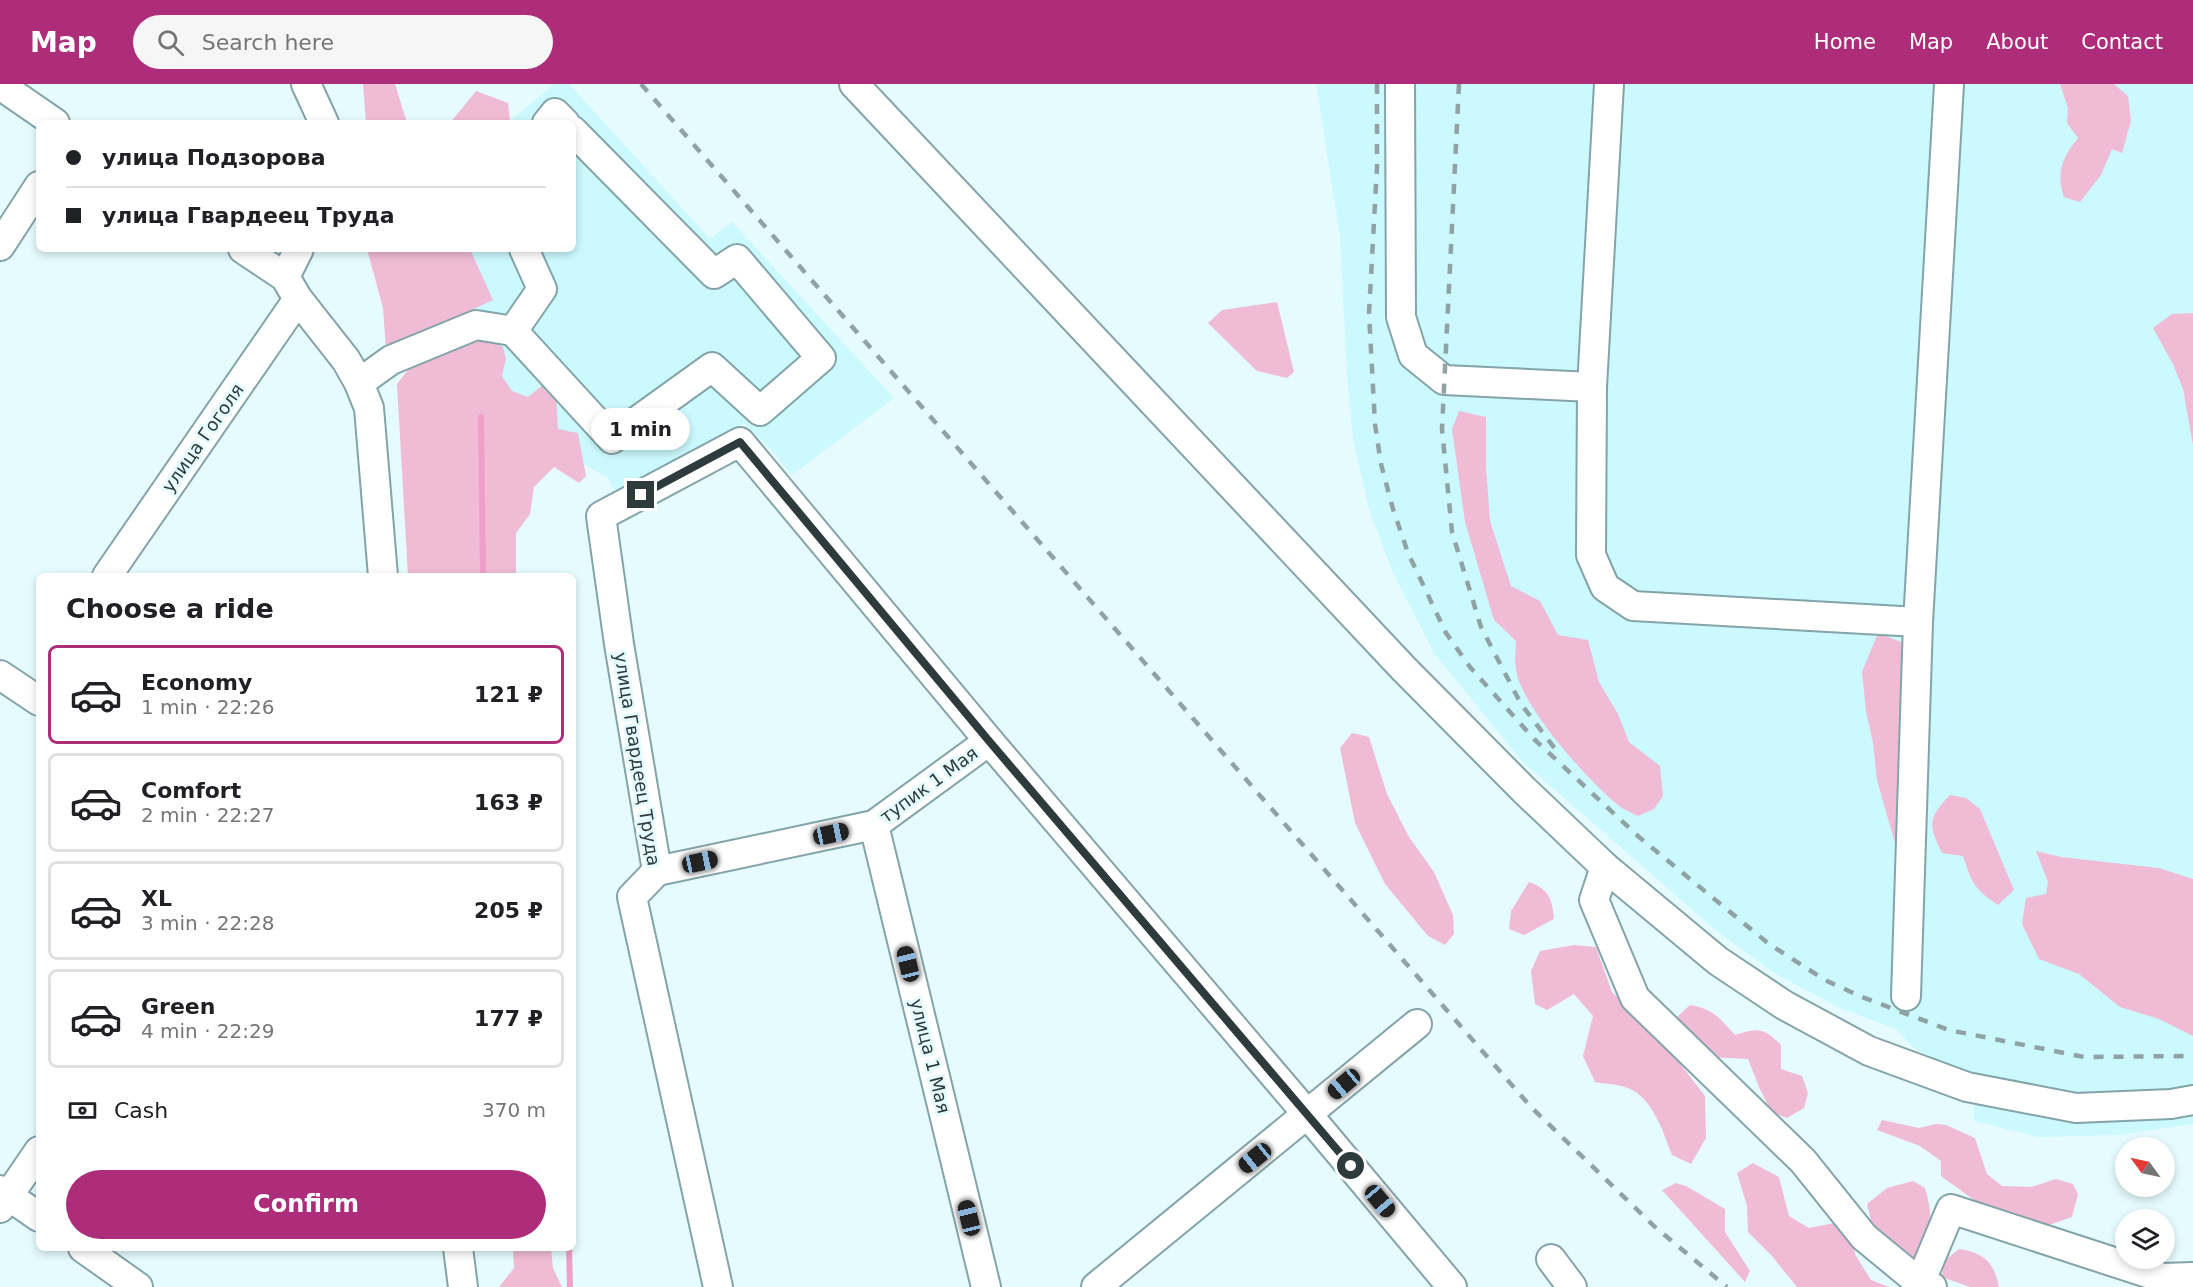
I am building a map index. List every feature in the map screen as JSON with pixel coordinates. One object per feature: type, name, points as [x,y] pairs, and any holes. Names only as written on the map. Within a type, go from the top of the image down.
[{"type":"street","points":[[306,84],[323,120]]},
{"type":"street","points":[[854,84],[1404,669],[1524,790],[1605,867],[1718,961],[1784,1005],[1869,1052],[1967,1087],[2076,1108],[2171,1104],[2193,1100]]},
{"type":"street","points":[[1400,84],[1401,317],[1413,355],[1444,380],[1592,387]]},
{"type":"street","points":[[1609,84],[1592,387],[1590,555],[1605,587],[1633,606],[1918,622]]},
{"type":"street","points":[[1906,996],[1918,622],[1949,84]]},
{"type":"street","points":[[0,86],[51,120]]},
{"type":"street","points":[[549,120],[555,113],[562,120]]},
{"type":"street","points":[[359,383],[391,360],[476,325],[513,331],[612,439],[712,367],[760,411],[821,358],[737,259],[714,274],[576,134]]},
{"type":"street","points":[[0,246],[36,191]]},
{"type":"street","points":[[247,252],[292,288],[346,360],[359,383],[369,408],[383,573]]},
{"type":"street","name":"улица Гоголя","points":[[109,573],[292,288],[298,252]]},
{"type":"street","points":[[513,331],[542,290],[525,252]]},
{"type":"street","name":"улица Гвардеец Труда","points":[[718,1287],[632,897],[657,871],[619,644],[601,516],[740,442],[989,741]]},
{"type":"street","points":[[0,675],[34,689]]},
{"type":"street","points":[[989,741],[1452,1287]]},
{"type":"street","name":"тупик 1 Мая","points":[[657,871],[874,825],[989,741]]},
{"type":"street","name":"улица 1 Мая","points":[[874,825],[986,1287]]},
{"type":"street","points":[[1605,867],[1594,900],[1635,998],[1803,1161],[1864,1237],[1926,1285],[1951,1209],[2163,1278],[2193,1277]]},
{"type":"street","points":[[1096,1287],[1417,1024]]},
{"type":"street","points":[[36,1155],[3,1198],[36,1215]]},
{"type":"street","points":[[87,1251],[138,1287]]},
{"type":"street","points":[[458,1251],[462,1287]]},
{"type":"street","points":[[1551,1259],[1572,1287]]},
{"type":"shaded area","points":[[363,84],[395,84],[406,120],[366,120]]},
{"type":"shaded area","points":[[554,84],[569,84],[710,239],[732,222],[894,398],[792,475],[767,445],[744,423],[620,498],[607,477],[391,360],[386,350],[492,300],[471,252],[576,252],[576,120],[512,120]]},
{"type":"shaded area","points":[[1316,84],[2193,84],[2193,1124],[2119,1135],[2038,1137],[1974,1121],[1974,1076],[1914,1048],[1896,1029],[1840,1008],[1776,974],[1718,932],[1522,761],[1434,653],[1392,571],[1369,509],[1353,439],[1347,377],[1340,235]]},
{"type":"shaded area","points":[[2060,84],[2114,84],[2128,96],[2131,121],[2122,153],[2112,149],[2101,175],[2080,202],[2064,197],[2062,188],[2061,173],[2064,159],[2078,138],[2067,123],[2068,108]]},
{"type":"shaded area","points":[[476,91],[508,103],[510,120],[452,120]]},
{"type":"shaded area","points":[[368,252],[471,252],[493,300],[386,350],[383,308]]},
{"type":"shaded area","points":[[1277,302],[1294,372],[1287,378],[1257,371],[1208,323],[1222,310]]},
{"type":"shaded area","points":[[2193,313],[2193,445],[2183,389],[2173,364],[2153,328],[2172,314]]},
{"type":"shaded area","points":[[484,338],[503,347],[506,359],[502,376],[512,391],[528,397],[544,384],[556,392],[558,429],[578,433],[586,476],[579,483],[554,467],[534,487],[530,514],[516,533],[516,573],[408,573],[397,384],[417,358]]},
{"type":"shaded area","points":[[1459,411],[1486,417],[1486,467],[1490,521],[1511,586],[1540,601],[1558,635],[1588,640],[1599,682],[1618,714],[1629,742],[1660,766],[1663,796],[1654,809],[1638,816],[1620,807],[1605,794],[1542,722],[1520,684],[1515,666],[1516,641],[1494,620],[1465,522],[1452,429]]},
{"type":"shaded area","points":[[1878,633],[1909,645],[1898,854],[1877,780],[1862,672]]},
{"type":"shaded area","points":[[1352,733],[1369,737],[1387,794],[1409,837],[1434,872],[1453,915],[1454,934],[1445,945],[1428,936],[1385,884],[1355,823],[1340,748]]},
{"type":"shaded area","points":[[1950,795],[1966,798],[1980,809],[2014,890],[1998,905],[1975,885],[1963,856],[1942,853],[1937,843],[1933,828],[1934,816]]},
{"type":"shaded area","points":[[2036,851],[2061,857],[2159,868],[2193,879],[2193,1036],[2159,1019],[2120,1007],[2079,974],[2039,959],[2022,924],[2026,898],[2046,894],[2048,882]]},
{"type":"shaded area","points":[[1529,882],[1541,888],[1548,896],[1554,919],[1524,935],[1509,929],[1511,911]]},
{"type":"shaded area","points":[[1574,945],[1596,947],[1612,992],[1665,1044],[1705,1096],[1706,1138],[1691,1164],[1672,1155],[1651,1108],[1637,1093],[1628,1088],[1595,1082],[1583,1056],[1593,1016],[1574,994],[1547,1010],[1535,1004],[1531,971],[1540,951]]},
{"type":"shaded area","points":[[1690,1005],[1711,1012],[1735,1035],[1755,1030],[1765,1032],[1775,1039],[1781,1045],[1781,1069],[1802,1076],[1808,1093],[1804,1108],[1787,1118],[1771,1112],[1748,1059],[1710,1057],[1675,1019]]},
{"type":"shaded area","points":[[1882,1120],[1919,1128],[1936,1124],[1946,1125],[1975,1138],[1987,1174],[2002,1186],[2031,1187],[2056,1179],[2073,1184],[2078,1194],[2072,1217],[2046,1226],[1985,1208],[1941,1176],[1941,1161],[1920,1146],[1877,1130]]},
{"type":"shaded area","points":[[1753,1163],[1779,1177],[1789,1216],[1809,1228],[1839,1222],[1849,1232],[1856,1256],[1871,1280],[1889,1287],[1797,1287],[1771,1255],[1748,1232],[1747,1206],[1737,1173]]},
{"type":"shaded area","points":[[1913,1181],[1925,1188],[1930,1208],[1930,1228],[1924,1247],[1911,1263],[1873,1230],[1867,1204],[1887,1188]]},
{"type":"shaded area","points":[[1676,1183],[1686,1186],[1725,1209],[1725,1232],[1750,1271],[1745,1282],[1662,1190]]},
{"type":"shaded area","points":[[1959,1249],[1975,1253],[1986,1260],[1994,1271],[1999,1287],[1970,1287],[1942,1277],[1944,1261]]},
{"type":"shaded area","points":[[513,1251],[551,1251],[553,1268],[562,1287],[499,1287],[514,1268]]},
{"type":"waterway","points":[[481,417],[483,573]]},
{"type":"waterway","points":[[569,1251],[570,1287]]},
{"type":"railway","points":[[641,84],[1531,1107],[1655,1227],[1727,1287]]},
{"type":"railway","points":[[1377,84],[1377,167],[1369,313],[1375,424],[1381,464],[1408,553],[1446,633],[1470,667],[1534,739],[1639,837],[1769,944],[1825,980],[1862,997],[1949,1030],[2084,1057],[2193,1056]]},
{"type":"railway","points":[[1459,84],[1442,429],[1452,532],[1481,627],[1521,704],[1559,754]]},
{"type":"route","points":[[641,495],[740,442],[989,741],[1351,1166]]}]
